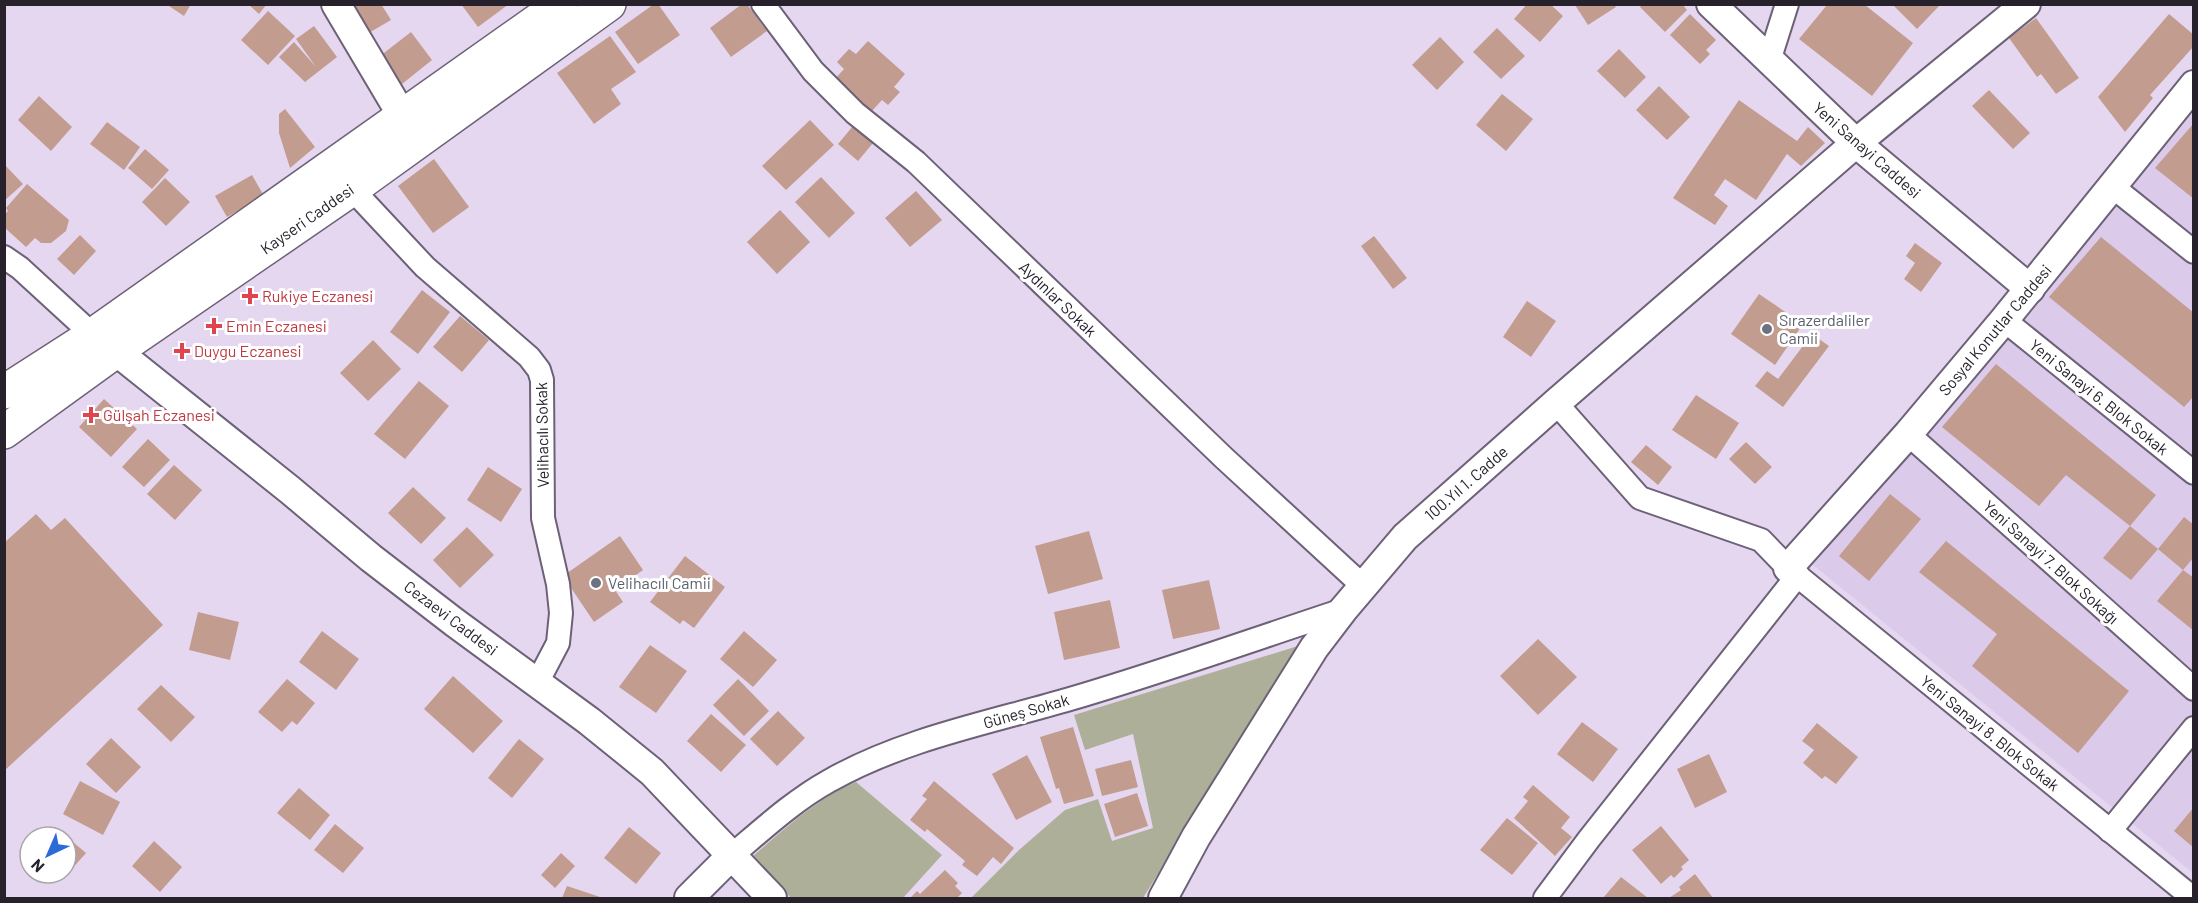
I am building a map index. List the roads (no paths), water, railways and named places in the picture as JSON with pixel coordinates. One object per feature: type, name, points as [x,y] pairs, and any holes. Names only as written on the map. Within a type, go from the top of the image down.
[{"type":"main road","name":"Kayseri Caddesi","points":[[4,432],[105,343],[403,117],[561,4]]},
{"type":"main road","name":"Kayseri Caddesi","points":[[4,392],[105,343],[352,189],[609,4]]},
{"type":"street","points":[[336,4],[403,117]]},
{"type":"street","name":"Aydınlar Sokak","points":[[763,4],[813,71],[855,113],[916,162],[1224,458],[1363,586]]},
{"type":"street","name":"Yeni Sanayi Caddesi","points":[[1712,4],[1856,143],[2030,289]]},
{"type":"street","points":[[1769,61],[1787,4]]},
{"type":"street","name":"100.Yıl 1. Cadde","points":[[1163,898],[1196,837],[1314,648],[1405,537],[1856,143],[2026,4]]},
{"type":"street","name":"Sosyal Konutlar Caddesi","points":[[1793,572],[2030,289],[2193,85]]},
{"type":"street","points":[[2113,187],[2193,252]]},
{"type":"street","name":"Velihacılı Sokak","points":[[352,189],[425,267],[516,345],[539,370],[542,380],[543,518],[558,584],[561,613],[558,642],[537,682]]},
{"type":"street","points":[[4,257],[20,268],[105,343]]},
{"type":"street","name":"Yeni Sanayi 6. Blok Sokak","points":[[2004,320],[2193,473]]},
{"type":"street","name":"Cezaevi Caddesi","points":[[105,343],[290,490],[371,558],[537,682],[652,772],[772,898]]},
{"type":"street","name":"Yeni Sanayi 8. Blok Sokak","points":[[1556,403],[1640,498],[1761,540],[1793,572],[2193,898]]},
{"type":"street","name":"Yeni Sanayi 7. Blok Sokağı","points":[[1908,434],[2193,689]]},
{"type":"street","points":[[1545,898],[1793,572]]},
{"type":"street","name":"Güneş Sokak","points":[[731,856],[816,788],[886,753],[1122,683],[1343,610]]},
{"type":"street","points":[[2110,831],[2193,728]]},
{"type":"street","points":[[689,898],[731,856]]},
{"type":"place","name":"Rukiye Eczanesi","points":[[250,296]]},
{"type":"place","name":"Emin Eczanesi","points":[[214,326]]},
{"type":"place","name":"Sırazerdaliler Camii","points":[[1767,329]]},
{"type":"place","name":"Duygu Eczanesi","points":[[182,351]]},
{"type":"place","name":"Gülşah Eczanesi","points":[[91,415]]},
{"type":"place","name":"Velihacılı Camii","points":[[596,583]]}]
